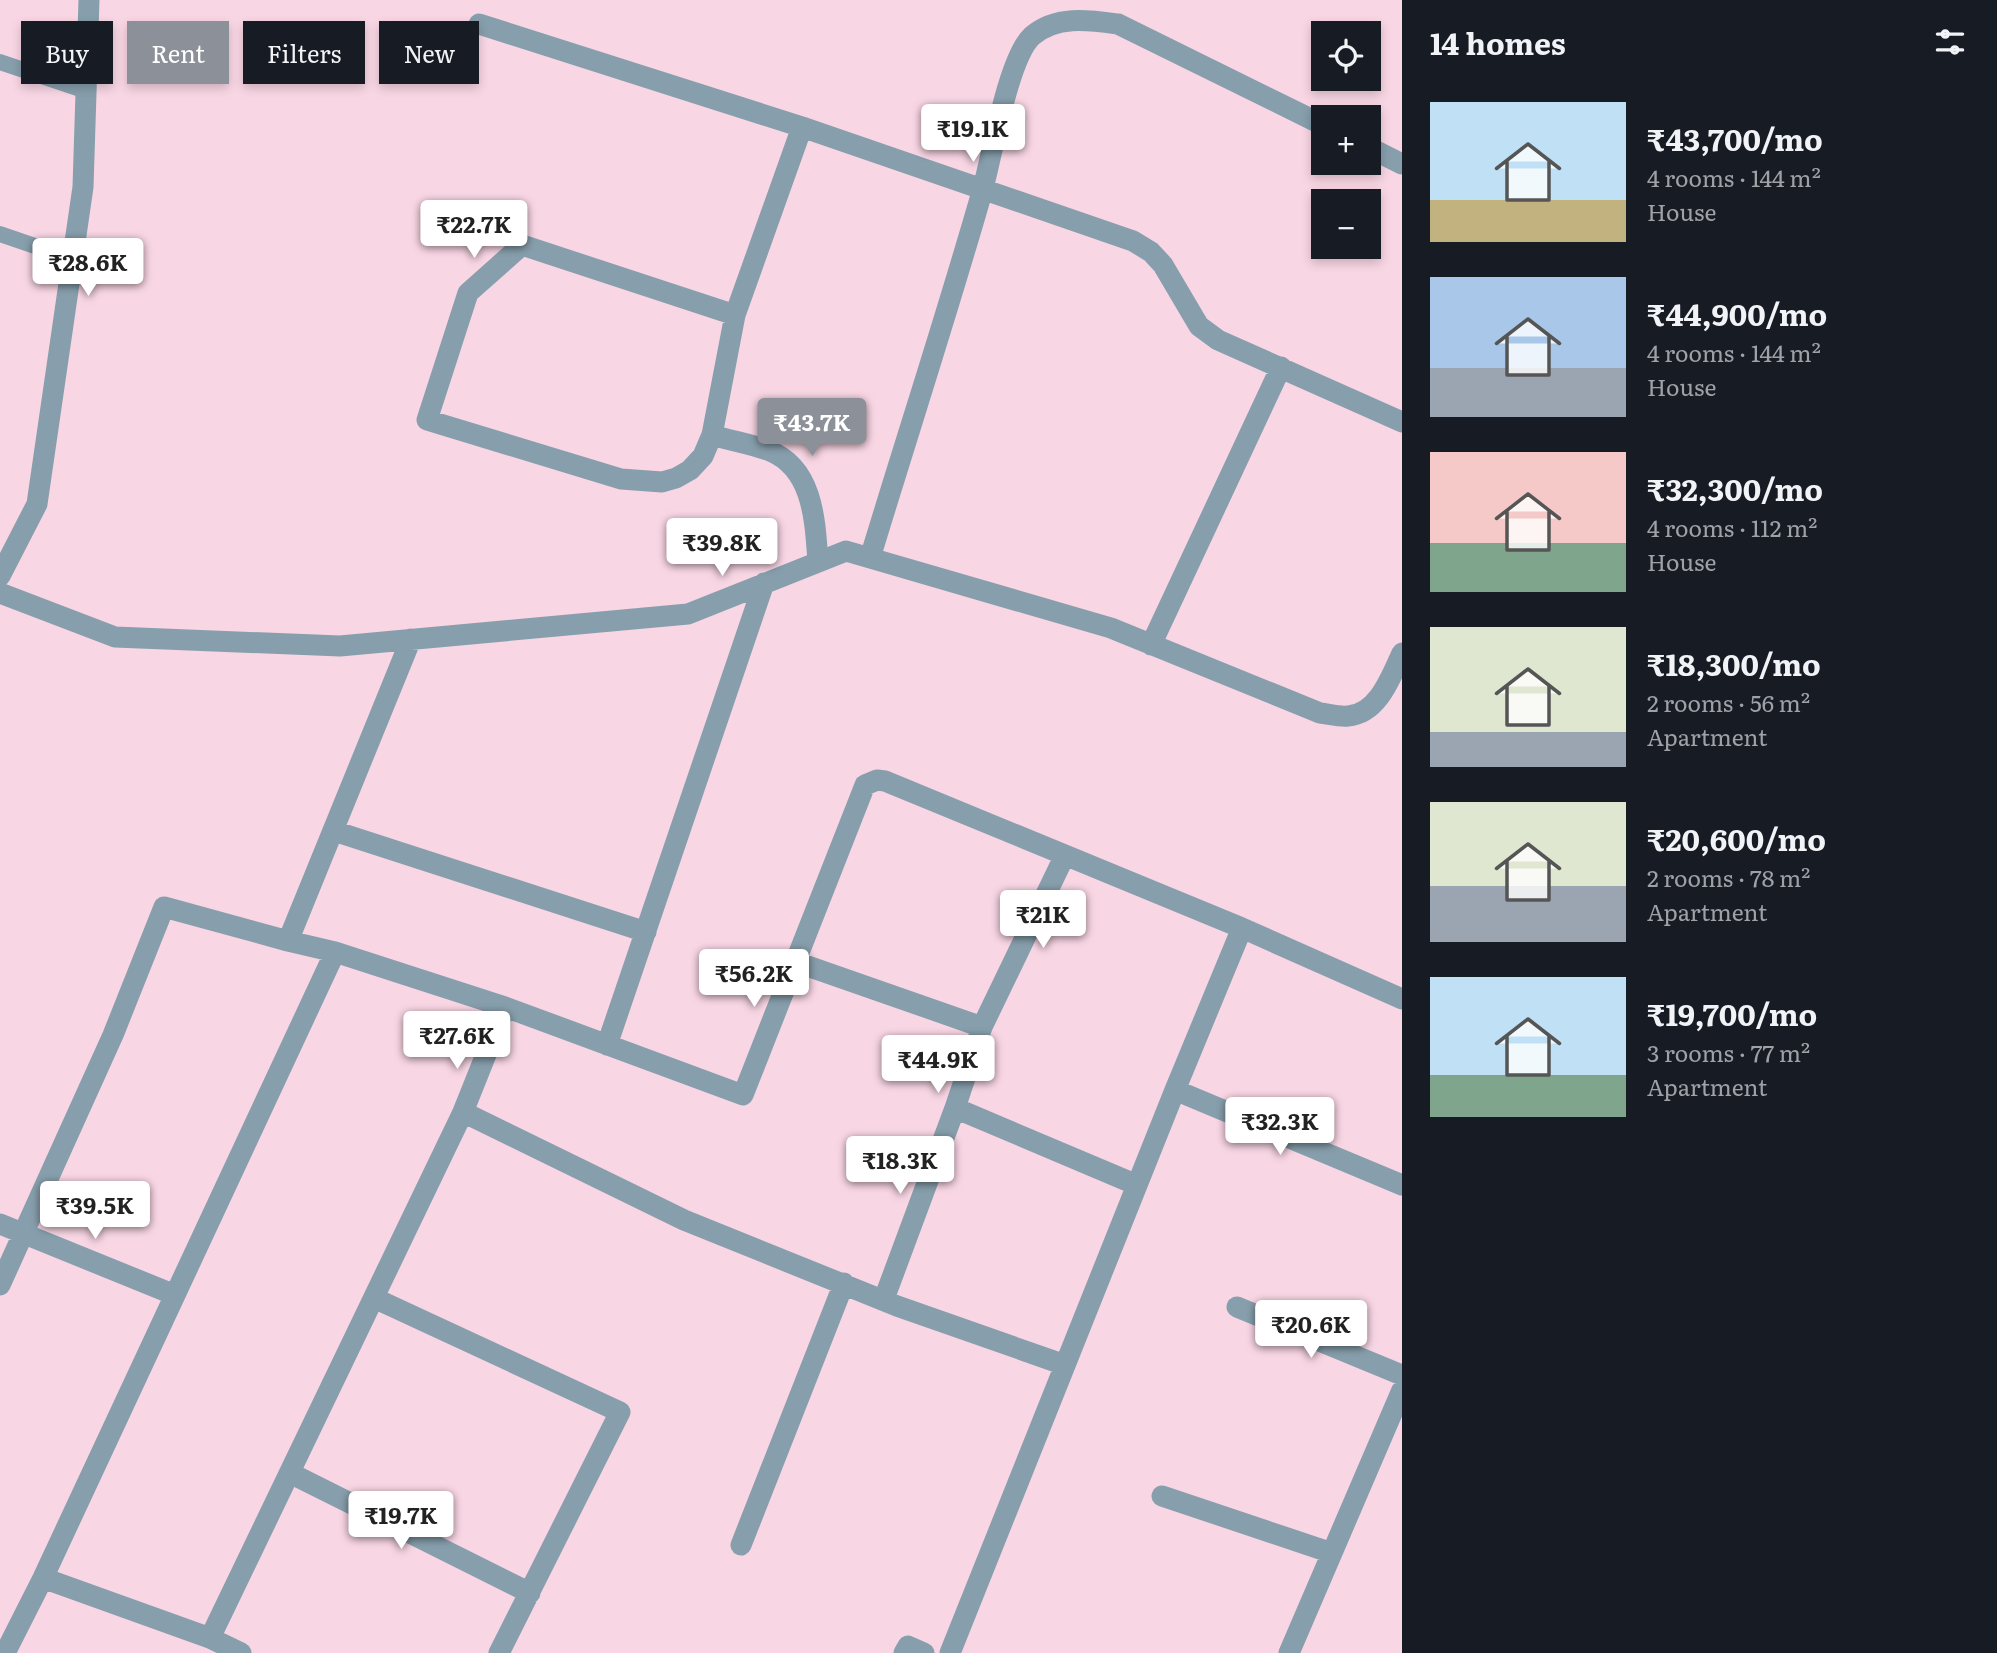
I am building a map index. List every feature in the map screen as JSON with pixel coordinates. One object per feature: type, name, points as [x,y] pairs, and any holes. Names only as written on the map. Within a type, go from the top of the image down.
[{"type":"street","points":[[0,576],[37,503],[83,187],[89,0]]},
{"type":"street","points":[[870,558],[983,190],[1016,60],[1032,36],[1055,24],[1081,19],[1118,24],[1311,119]]},
{"type":"street","points":[[479,24],[802,127],[1133,241],[1151,251],[1163,265],[1199,326],[1218,340],[1402,422]]},
{"type":"street","points":[[735,315],[522,244],[467,293],[427,420],[621,479],[662,482],[690,470],[702,456],[712,435],[735,315],[802,127]]},
{"type":"street","points":[[1381,154],[1402,164]]},
{"type":"street","points":[[1151,645],[1281,367]]},
{"type":"street","points":[[712,435],[772,452],[793,467],[806,488],[814,513],[818,562]]},
{"type":"street","points":[[0,593],[116,637],[340,646],[688,614],[846,551],[1111,628],[1320,713],[1347,717],[1364,713],[1376,702],[1402,653]]},
{"type":"street","points":[[607,1045],[764,583]]},
{"type":"street","points":[[288,941],[411,639]]},
{"type":"street","points":[[0,1285],[113,1035],[164,907],[335,952],[505,1007],[743,1095],[865,785],[885,781],[1242,928],[1402,999]]},
{"type":"street","points":[[334,831],[646,932]]},
{"type":"street","points":[[884,1299],[982,1027],[1065,855]]},
{"type":"street","points":[[950,1653],[1242,928]]},
{"type":"street","points":[[5,1653],[43,1578],[335,952]]},
{"type":"street","points":[[796,962],[982,1027]]},
{"type":"street","points":[[210,1638],[463,1112],[505,1007]]},
{"type":"street","points":[[1175,1090],[1402,1185]]},
{"type":"street","points":[[955,1108],[1137,1185]]},
{"type":"street","points":[[463,1112],[684,1220],[897,1306],[1065,1365]]},
{"type":"street","points":[[0,1224],[175,1295]]},
{"type":"street","points":[[741,1545],[844,1283]]},
{"type":"street","points":[[374,1298],[621,1412],[499,1653]]},
{"type":"street","points":[[1237,1307],[1402,1375]]},
{"type":"street","points":[[1289,1653],[1402,1390]]},
{"type":"street","points":[[290,1472],[530,1593]]},
{"type":"street","points":[[1162,1496],[1332,1553]]},
{"type":"street","points":[[43,1578],[210,1638],[241,1653]]},
{"type":"street","points":[[904,1653],[908,1646],[924,1653]]},
{"type":"lane","points":[[0,62],[86,91]]},
{"type":"lane","points":[[0,234],[73,260]]}]
